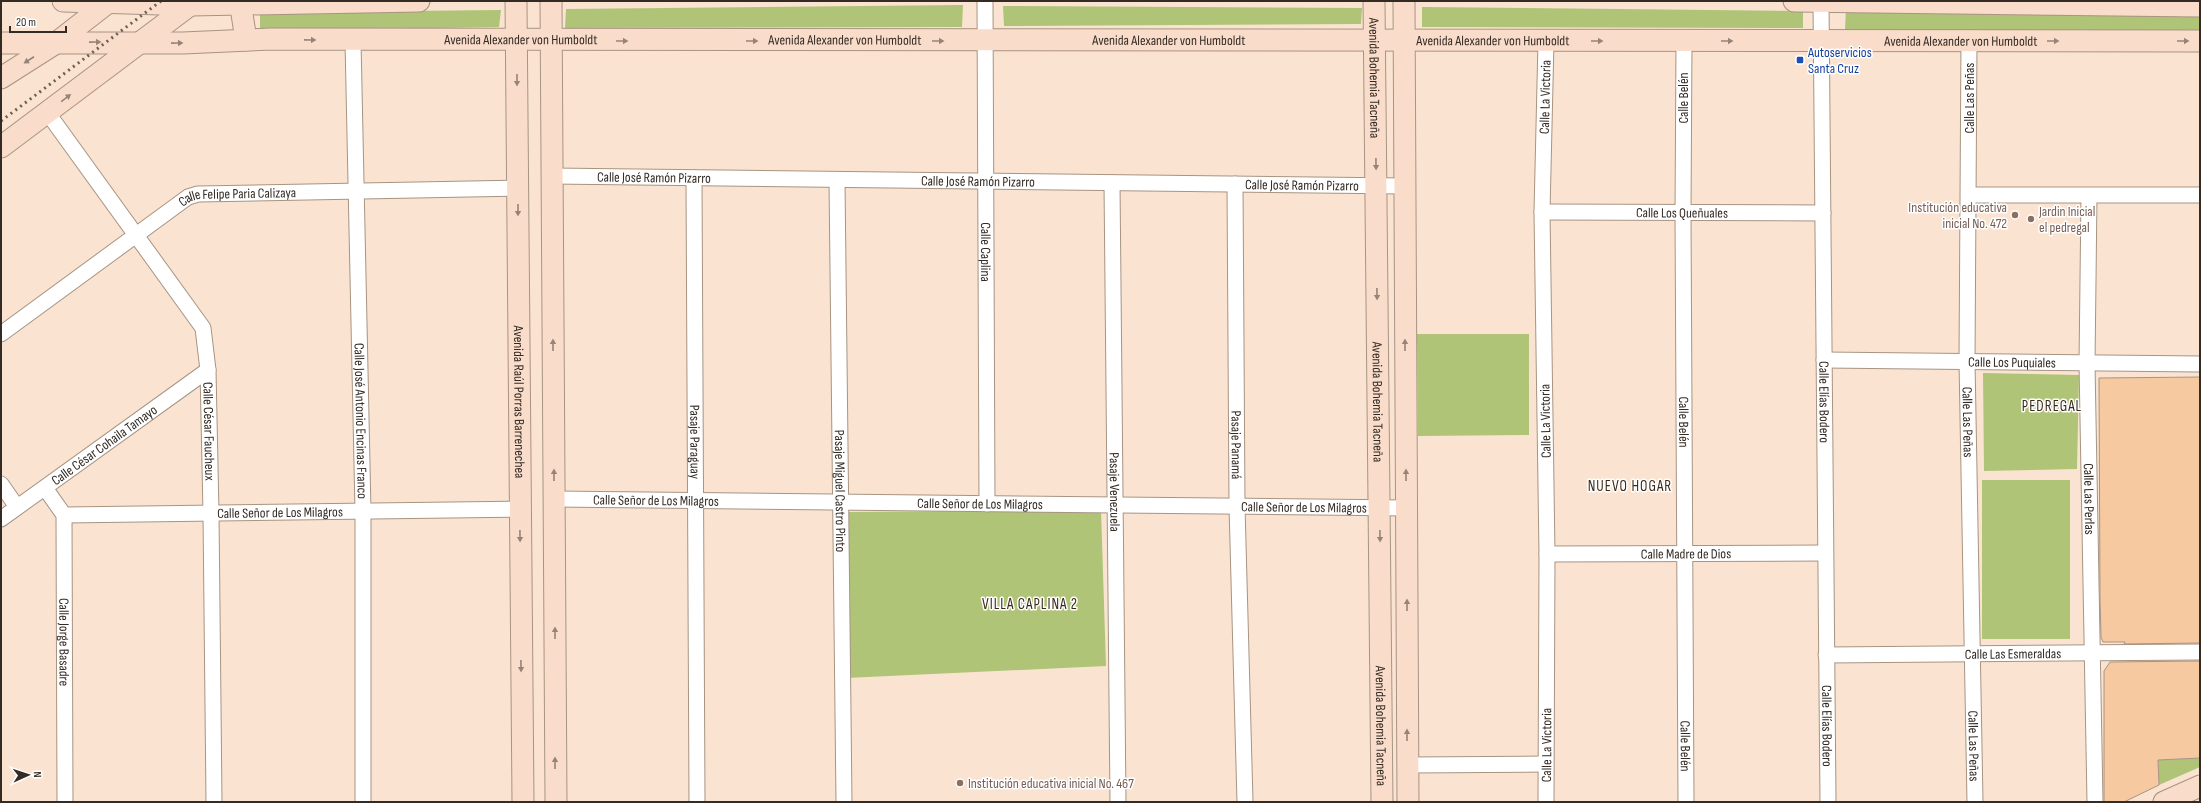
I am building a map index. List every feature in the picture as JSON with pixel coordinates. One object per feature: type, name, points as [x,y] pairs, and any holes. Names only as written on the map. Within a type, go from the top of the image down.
[{"type":"street","points":[[63,1],[194,3],[418,1]]},
{"type":"street","name":"Avenida Raúl Porras Barrenechea","points":[[516,1],[523,802]]},
{"type":"street","points":[[551,1],[556,802]]},
{"type":"street","name":"Calle Caplina","points":[[985,1],[988,504]]},
{"type":"street","name":"Avenida Bohemia Tacneña","points":[[1374,1],[1382,802]]},
{"type":"street","name":"Avenida Bohemia Tacneña","points":[[1404,1],[1408,802]]},
{"type":"street","points":[[1794,1],[2200,6]]},
{"type":"street","name":"Calle Elías Bodero","points":[[1821,1],[1828,802]]},
{"type":"street","points":[[1,78],[56,43],[109,2]]},
{"type":"street","points":[[240,2],[246,40]]},
{"type":"street","points":[[1,147],[138,43],[194,3]]},
{"type":"street","name":"Avenida Alexander von Humboldt","points":[[1,42],[138,43],[246,40],[2200,41]]},
{"type":"street","name":"Calle José Antonio Encinas Franco","points":[[353,41],[358,191],[363,511],[363,802]]},
{"type":"street","name":"Calle La Victoria","points":[[1546,41],[1542,212],[1547,554],[1546,802]]},
{"type":"street","name":"Calle Belén","points":[[1684,41],[1683,214],[1686,802]]},
{"type":"street","name":"Calle Las Peñas","points":[[1969,41],[1967,361],[1974,654],[1975,802]]},
{"type":"street","name":"Calle César Faucheux","points":[[47,112],[203,328],[208,370],[214,802]]},
{"type":"street","name":"Calle José Ramón Pizarro","points":[[552,176],[1405,186]]},
{"type":"street","name":"Pasaje Paraguay","points":[[694,178],[697,802]]},
{"type":"street","name":"Pasaje Miguel Castro Pinto","points":[[837,180],[844,802]]},
{"type":"street","name":"Pasaje Venezuela","points":[[1112,183],[1118,802]]},
{"type":"street","name":"Pasaje Panamá","points":[[1235,184],[1237,506],[1245,802]]},
{"type":"street","name":"Calle Felipe Paria Calizaya","points":[[1,334],[188,197],[198,194],[517,188]]},
{"type":"street","points":[[1969,195],[2200,195]]},
{"type":"street","name":"Calle Las Perlas","points":[[2089,196],[2087,364],[2095,802]]},
{"type":"street","name":"Calle Los Queñuales","points":[[1542,212],[1683,214],[1822,213]]},
{"type":"street","name":"Calle Los Puquiales","points":[[1824,360],[2087,364],[2200,364]]},
{"type":"street","name":"Calle César Cohaila Tamayo","points":[[1,519],[208,370]]},
{"type":"street","points":[[1,484],[18,507]]},
{"type":"street","points":[[44,488],[64,515]]},
{"type":"street","name":"Calle Señor de Los Milagros","points":[[554,499],[1406,508]]},
{"type":"street","name":"Calle Señor de Los Milagros","points":[[64,515],[520,508]]},
{"type":"street","name":"Calle Jorge Basadre","points":[[64,515],[65,802]]},
{"type":"street","name":"Calle Madre de Dios","points":[[1547,554],[1825,553]]},
{"type":"street","name":"Calle Las Esmeraldas","points":[[1826,655],[2200,652]]},
{"type":"street","points":[[1408,765],[1545,764]]},
{"type":"street","points":[[2164,802],[2200,786]]},
{"type":"green space","points":[[963,5],[962,27],[565,28],[566,9]]},
{"type":"green space","points":[[1003,6],[1362,8],[1361,24],[1004,26]]},
{"type":"green space","points":[[1422,7],[1803,11],[1803,28],[1422,27]]},
{"type":"green space","points":[[1846,9],[2200,14],[2200,33],[1845,30]]},
{"type":"green space","points":[[260,10],[300,12],[501,10],[499,27],[260,31]]},
{"type":"green space","points":[[1417,334],[1529,334],[1529,435],[1418,436]]},
{"type":"green space","points":[[1983,373],[2079,375],[2077,469],[1984,471]]},
{"type":"green space","points":[[1982,480],[2070,480],[2070,639],[1982,639]]},
{"type":"green space","points":[[1101,510],[1106,666],[846,678],[845,512]]},
{"type":"green space","points":[[2200,758],[2200,767],[2159,785],[2158,760]]},
{"type":"building","points":[[2200,377],[2200,643],[2124,644],[2125,642],[2103,642],[2101,637],[2100,599],[2099,378]]},
{"type":"building","points":[[2200,661],[2200,758],[2158,760],[2159,785],[2124,802],[2104,802],[2104,671],[2110,662]]},
{"type":"railway","points":[[1,121],[161,1]]},
{"type":"place","name":"Autoservicios Santa Cruz","points":[[1800,60]]},
{"type":"place","name":"Institución educativa inicial No. 472","points":[[2015,215]]},
{"type":"place","name":"Jardin Inicial el pedregal","points":[[2031,219]]},
{"type":"place","name":"Institución educativa inicial No. 467","points":[[960,783]]},
{"type":"district","name":"PEDREGAL","points":[[2052,406]]},
{"type":"district","name":"NUEVO HOGAR","points":[[1630,486]]},
{"type":"district","name":"VILLA CAPLINA 2","points":[[1030,604]]}]
